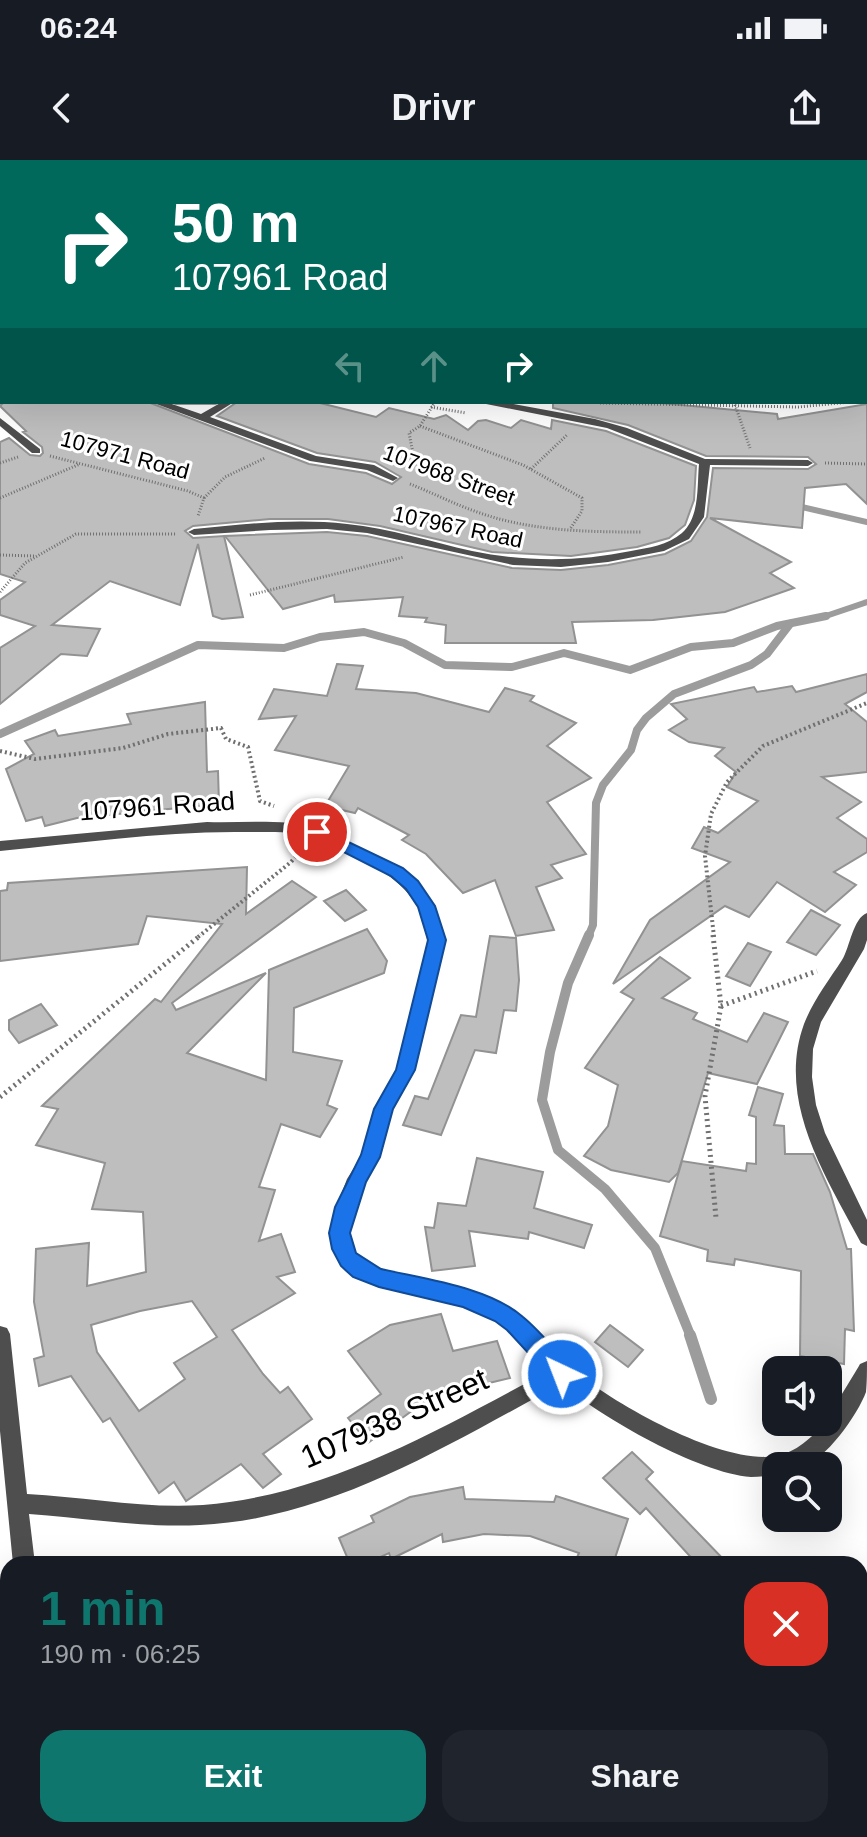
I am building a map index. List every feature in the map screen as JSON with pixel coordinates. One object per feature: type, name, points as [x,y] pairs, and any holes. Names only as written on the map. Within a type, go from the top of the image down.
[{"type":"street","name":"107968 Street","points":[[162,404],[284,450],[314,459],[370,467],[393,478]]},
{"type":"street","points":[[202,418],[226,404]]},
{"type":"street","points":[[499,404],[527,407],[611,427],[679,455],[705,462],[808,463]]},
{"type":"street","name":"107971 Road","points":[[0,421],[36,451]]},
{"type":"street","name":"107967 Road","points":[[194,532],[317,525],[377,531],[512,561],[581,563],[678,542],[690,532],[697,519],[705,462]]},
{"type":"street","name":"107961 Road","points":[[0,846],[249,825],[317,832],[397,872],[412,885],[426,906],[437,940],[406,1070],[383,1109],[370,1157],[356,1179],[345,1207],[339,1233],[343,1249],[348,1260],[379,1278],[466,1298],[502,1314],[515,1323],[562,1374]]},
{"type":"street","points":[[867,918],[851,958],[813,1022],[804,1052],[804,1089],[824,1147],[867,1238]]},
{"type":"street","points":[[0,1334],[23,1556]]},
{"type":"street","points":[[562,1374],[672,1441],[715,1458],[755,1468],[791,1462],[811,1453],[846,1410],[867,1370]]},
{"type":"street","name":"107938 Street","points":[[17,1503],[199,1515],[284,1502],[389,1462],[562,1374]]},
{"type":"path","points":[[393,478],[413,453],[409,433],[420,426],[434,404]]},
{"type":"path","points":[[755,464],[735,404],[798,407],[829,404]]},
{"type":"path","points":[[420,426],[531,469],[582,498],[582,511],[570,529]]},
{"type":"path","points":[[531,469],[569,433]]},
{"type":"path","name":"107971 Road","points":[[194,532],[204,498],[225,477],[284,450]]},
{"type":"path","name":"107971 Road","points":[[36,451],[188,491],[204,498]]},
{"type":"path","points":[[808,463],[867,464]]},
{"type":"path","points":[[0,498],[81,464]]},
{"type":"path","name":"107968 Street","points":[[393,478],[481,513],[570,529],[645,532]]},
{"type":"path","points":[[0,592],[35,556],[76,534],[160,535],[194,532]]},
{"type":"path","points":[[250,595],[444,547]]},
{"type":"path","points":[[0,555],[35,556]]},
{"type":"path","points":[[716,1218],[705,1096],[721,1006],[705,856],[711,814],[727,782],[763,746],[867,703]]},
{"type":"path","name":"107961 Road","points":[[0,751],[35,759],[123,748],[168,734],[221,728],[226,739],[248,747],[260,801],[297,816],[317,832]]},
{"type":"path","points":[[0,1097],[291,862],[317,832]]},
{"type":"path","points":[[721,1006],[851,958]]},
{"type":"building","points":[[153,404],[309,464],[366,473],[392,484],[401,477],[375,462],[317,453],[217,416],[234,404],[324,404],[376,417],[389,408],[434,419],[446,415],[468,430],[478,421],[486,420],[511,428],[521,420],[551,429],[552,420],[606,431],[696,466],[694,500],[685,525],[669,538],[637,547],[571,556],[492,552],[380,526],[328,519],[270,519],[193,526],[185,531],[193,538],[224,536],[243,617],[222,619],[213,616],[198,544],[180,605],[110,581],[52,625],[100,629],[87,656],[61,654],[0,704],[0,648],[35,626],[0,615],[0,600],[25,582],[0,574],[0,442],[9,438],[30,455],[40,456],[43,453],[42,447],[23,432],[26,431],[0,406]]},
{"type":"building","points":[[553,404],[671,404],[777,414],[778,419],[867,404],[867,504],[846,484],[805,488],[802,528],[710,518],[791,562],[770,573],[794,588],[725,612],[653,620],[572,622],[576,643],[445,643],[446,625],[425,622],[427,618],[399,616],[403,597],[335,602],[334,595],[283,609],[225,536],[327,532],[367,536],[512,568],[561,570],[608,565],[665,554],[691,541],[707,517],[713,468],[808,469],[816,464],[808,457],[706,456],[628,425],[553,408]]},
{"type":"building","points":[[337,664],[363,666],[356,689],[416,693],[489,712],[505,688],[534,696],[530,701],[576,723],[547,746],[591,778],[547,802],[586,854],[551,865],[562,878],[536,887],[554,930],[516,936],[495,880],[463,893],[426,854],[402,840],[409,835],[358,808],[355,813],[325,806],[349,766],[275,750],[296,716],[259,719],[274,689],[327,696]]},
{"type":"building","points":[[867,674],[867,692],[845,704],[867,722],[867,772],[822,777],[861,802],[837,818],[867,839],[867,852],[834,872],[856,885],[825,912],[777,882],[749,917],[725,906],[613,984],[650,920],[730,862],[692,848],[704,827],[718,833],[758,801],[727,787],[736,772],[715,756],[724,748],[689,742],[669,730],[687,719],[671,704],[754,687],[757,692],[792,686],[796,692]]},
{"type":"building","points":[[205,702],[207,772],[218,771],[219,804],[77,818],[45,826],[42,817],[26,821],[6,769],[34,754],[25,741],[55,730],[58,736],[131,724],[127,714]]},
{"type":"building","points":[[247,867],[246,914],[292,881],[316,897],[172,1003],[176,1010],[266,973],[187,1053],[266,1080],[269,970],[367,929],[387,961],[384,973],[294,1008],[293,1052],[342,1061],[327,1105],[337,1109],[320,1137],[281,1124],[259,1187],[275,1190],[259,1241],[281,1234],[295,1272],[277,1277],[295,1293],[232,1330],[280,1393],[288,1387],[312,1419],[263,1454],[281,1474],[263,1488],[241,1464],[186,1501],[174,1482],[159,1493],[110,1418],[103,1422],[71,1376],[39,1386],[34,1359],[44,1356],[34,1302],[36,1249],[89,1243],[87,1286],[146,1272],[143,1212],[92,1209],[105,1163],[36,1145],[58,1109],[42,1106],[155,999],[161,1002],[222,924],[147,916],[138,944],[0,961],[0,891],[7,890],[8,883]],"holes":[[[192,1301],[217,1337],[174,1363],[185,1379],[139,1411],[97,1352],[91,1325]]]},
{"type":"building","points":[[346,890],[366,910],[345,921],[324,901]]},
{"type":"building","points":[[811,910],[840,925],[816,955],[787,942]]},
{"type":"building","points":[[490,936],[516,938],[519,980],[516,1011],[504,1010],[496,1053],[475,1050],[441,1135],[403,1125],[415,1096],[428,1099],[461,1015],[476,1017]]},
{"type":"building","points":[[748,943],[771,952],[750,986],[726,976]]},
{"type":"building","points":[[660,957],[690,978],[662,998],[697,1013],[693,1019],[747,1042],[764,1013],[788,1022],[757,1084],[708,1073],[678,1173],[669,1182],[611,1170],[584,1156],[608,1126],[618,1085],[585,1068],[634,999],[621,992]]},
{"type":"building","points":[[41,1004],[57,1025],[19,1043],[9,1030],[9,1020]]},
{"type":"building","points":[[758,1087],[783,1094],[774,1125],[784,1126],[785,1154],[813,1154],[830,1192],[847,1249],[851,1249],[854,1331],[845,1329],[844,1364],[842,1356],[800,1356],[801,1271],[735,1259],[734,1265],[707,1261],[708,1250],[660,1236],[682,1161],[746,1171],[747,1163],[756,1164],[756,1117],[749,1115]]},
{"type":"building","points":[[477,1158],[543,1172],[534,1208],[592,1225],[584,1248],[529,1232],[528,1239],[469,1231],[475,1266],[432,1271],[425,1227],[434,1228],[438,1203],[466,1206]]},
{"type":"building","points":[[441,1314],[453,1351],[497,1341],[510,1378],[431,1397],[368,1443],[348,1418],[381,1394],[348,1351],[390,1325]]},
{"type":"building","points":[[610,1325],[643,1350],[628,1367],[595,1342]]},
{"type":"building","points":[[632,1452],[653,1472],[646,1479],[720,1556],[690,1556],[646,1508],[640,1514],[603,1478]]},
{"type":"building","points":[[463,1487],[465,1499],[554,1502],[556,1496],[628,1519],[616,1556],[578,1556],[579,1553],[530,1536],[484,1534],[443,1542],[442,1534],[397,1556],[390,1556],[389,1553],[382,1556],[347,1556],[339,1538],[374,1522],[371,1516],[410,1497]]},
{"type":"waterway","points":[[793,505],[867,522]]},
{"type":"waterway","points":[[826,616],[867,602]]},
{"type":"waterway","points":[[0,734],[198,645],[284,648],[320,637],[364,632],[404,643],[445,665],[512,667],[564,653],[630,670],[691,647],[733,643],[777,626],[826,616]]},
{"type":"waterway","points":[[820,618],[826,616]]},
{"type":"waterway","points":[[588,937],[593,925],[596,803],[603,785],[631,750],[637,730],[674,694],[751,665],[767,654],[790,624]]},
{"type":"waterway","points":[[589,935],[568,983],[550,1052],[542,1100],[558,1150],[605,1189],[655,1248],[691,1337]]},
{"type":"waterway","points":[[690,1335],[711,1399]]},
{"type":"route","points":[[317,832],[397,872],[412,885],[426,906],[437,940],[406,1070],[383,1109],[370,1157],[356,1179],[345,1207],[339,1233],[343,1249],[348,1260],[379,1278],[403,1286],[466,1298],[502,1314],[515,1323],[562,1374]]}]
